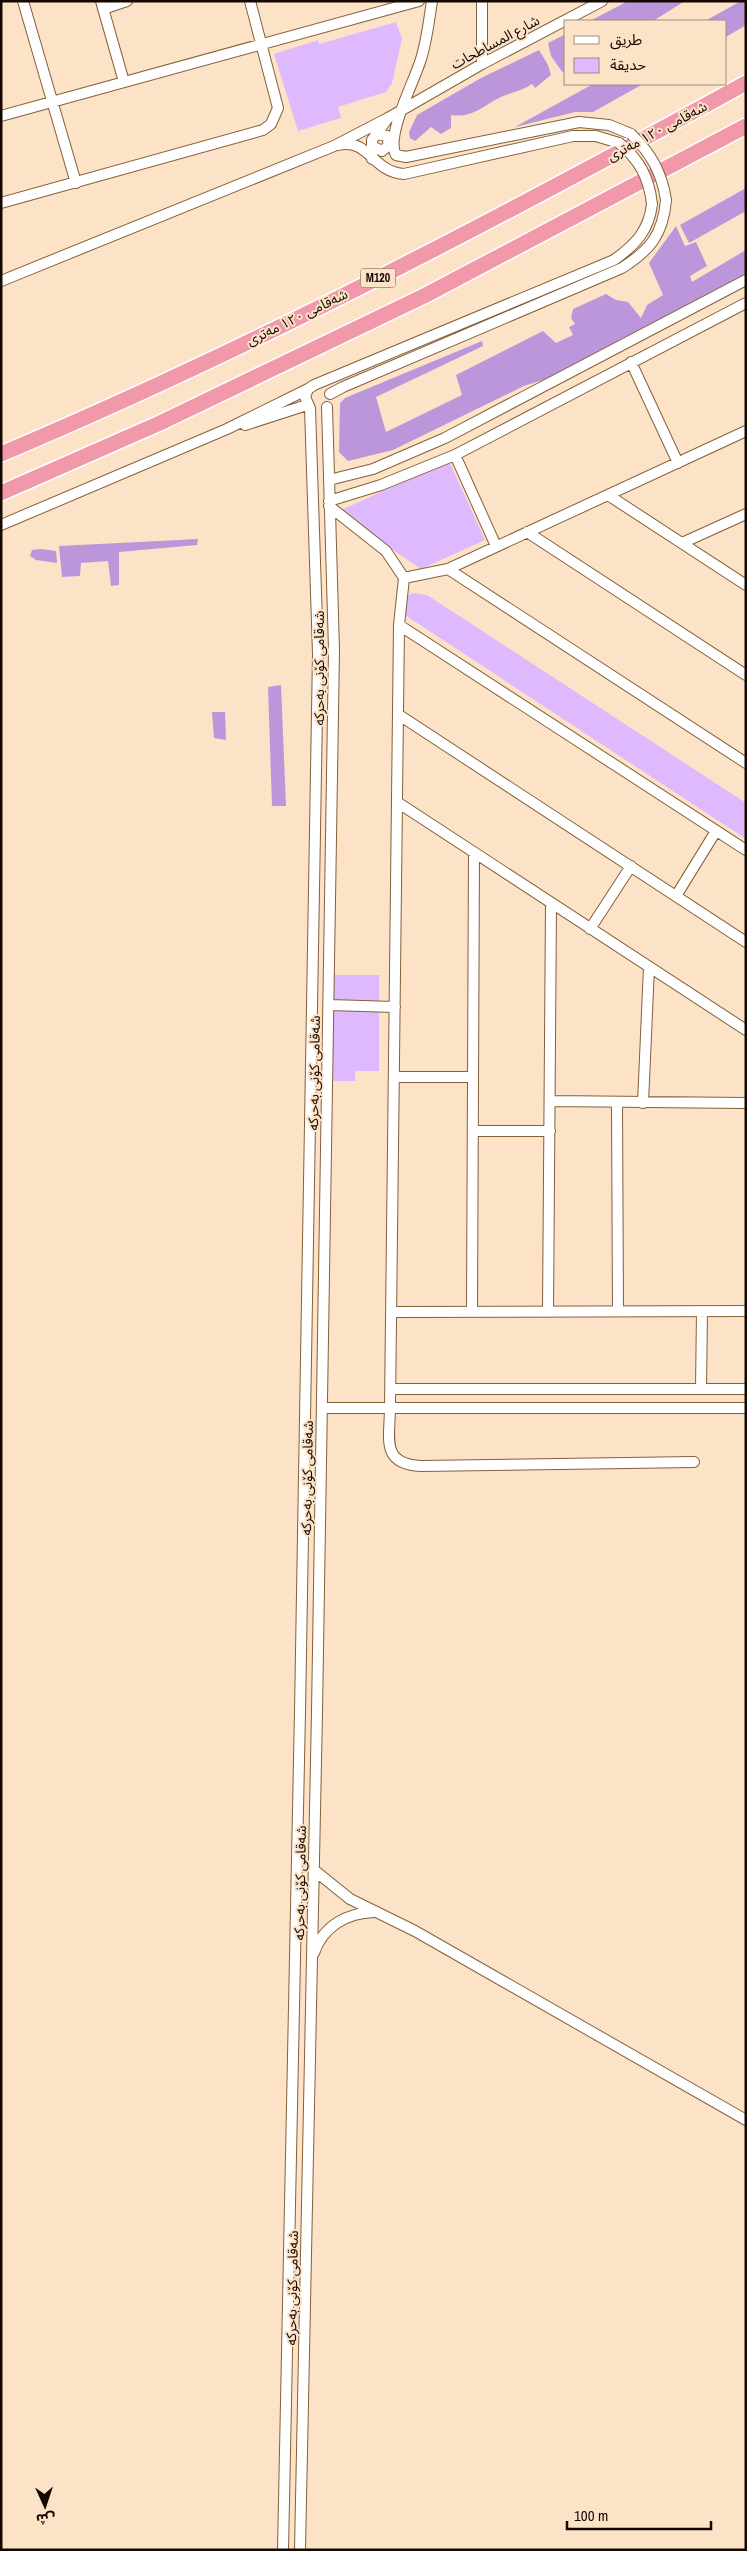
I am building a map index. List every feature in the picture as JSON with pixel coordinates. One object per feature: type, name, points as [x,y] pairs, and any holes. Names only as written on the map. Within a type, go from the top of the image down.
[{"type":"highway","name":"شەقامی ١٢٠ مەتری","points":[[1,454],[161,383],[353,291],[471,231],[746,82]]},
{"type":"highway","name":"M120","points":[[1,493],[160,423],[426,295],[746,126]]},
{"type":"street","points":[[23,1],[76,183]]},
{"type":"street","points":[[124,82],[102,5],[127,1]]},
{"type":"street","points":[[1,203],[263,130],[271,124],[276,117],[278,108],[250,1]]},
{"type":"street","points":[[1,116],[419,1]]},
{"type":"street","points":[[374,147],[382,151],[391,147],[402,110],[422,58],[432,1]]},
{"type":"street","points":[[482,1],[482,64]]},
{"type":"street","name":"شارع المساطحات","points":[[566,20],[602,1]]},
{"type":"street","name":"شارع المساطحات","points":[[1,281],[334,146],[564,21]]},
{"type":"street","points":[[372,159],[374,147],[372,140],[388,118]]},
{"type":"street","points":[[318,385],[326,388],[330,394],[622,268],[640,256],[653,243],[662,224],[666,200],[662,178],[652,157],[631,134],[609,125],[579,122],[406,157],[396,155],[387,136],[356,133]]},
{"type":"street","points":[[1,525],[227,429],[308,389],[614,260],[633,246],[645,232],[651,216],[652,204],[646,176],[640,163],[619,143],[596,136],[573,136],[404,174],[386,170],[360,147],[342,144],[334,146]]},
{"type":"street","points":[[328,480],[361,472],[445,438],[746,280]]},
{"type":"street","points":[[694,1462],[407,1465],[400,1463],[393,1457],[390,1449],[390,1407],[399,625],[404,578],[386,551],[329,504],[455,455],[746,303]]},
{"type":"street","points":[[631,362],[678,463]]},
{"type":"street","name":"شەقامی کۆنی بەحرکە","points":[[282,2550],[300,1711],[318,664],[308,406],[305,397],[308,389]]},
{"type":"street","name":"شەقامی کۆنی بەحرکە","points":[[300,2550],[314,1870],[334,650],[328,480],[327,407],[330,394]]},
{"type":"street","points":[[227,429],[308,406],[319,411],[327,407]]},
{"type":"street","points":[[404,578],[448,569],[746,431]]},
{"type":"street","points":[[455,455],[496,546]]},
{"type":"street","points":[[361,472],[366,490]]},
{"type":"street","points":[[608,495],[746,585]]},
{"type":"street","points":[[682,543],[746,514]]},
{"type":"street","points":[[527,532],[746,675]]},
{"type":"street","points":[[448,569],[746,763]]},
{"type":"street","points":[[399,625],[746,850]]},
{"type":"street","points":[[398,715],[746,942]]},
{"type":"street","points":[[397,802],[746,1030]]},
{"type":"street","points":[[676,896],[716,831]]},
{"type":"street","points":[[472,1312],[474,852]]},
{"type":"street","points":[[590,929],[631,866]]},
{"type":"street","points":[[548,1312],[551,904]]},
{"type":"street","points":[[643,1103],[649,967]]},
{"type":"street","points":[[329,1005],[395,1007]]},
{"type":"street","points":[[394,1077],[473,1077]]},
{"type":"street","points":[[550,1101],[746,1103]]},
{"type":"street","points":[[617,1103],[618,1311]]},
{"type":"street","points":[[473,1131],[550,1131]]},
{"type":"street","points":[[701,1389],[702,1311]]},
{"type":"street","points":[[392,1312],[746,1311]]},
{"type":"street","points":[[391,1389],[746,1389]]},
{"type":"street","points":[[322,1408],[746,1408]]},
{"type":"street","points":[[314,1870],[350,1899],[415,1931],[746,2120]]},
{"type":"street","points":[[312,1960],[320,1940],[335,1924],[355,1914],[378,1912]]},
{"type":"green space","points":[[396,22],[402,39],[392,83],[386,92],[338,107],[341,118],[298,131],[274,54],[318,40],[319,44]]},
{"type":"green space","points":[[449,461],[485,540],[421,569],[337,512]]},
{"type":"green space","points":[[412,593],[427,595],[746,803],[746,839],[405,615],[406,597]]},
{"type":"green space","points":[[333,975],[379,975],[379,1071],[355,1071],[355,1081],[333,1081]]},
{"type":"shaded area","points":[[628,1],[685,1],[655,20],[592,20]]},
{"type":"shaded area","points":[[741,1],[746,1],[746,25],[727,36],[727,20],[707,20]]},
{"type":"shaded area","points":[[564,35],[563,73],[551,56],[548,43]]},
{"type":"shaded area","points":[[539,50],[548,65],[551,75],[535,88],[532,84],[499,98],[467,115],[451,115],[451,128],[441,134],[431,127],[415,141],[410,138],[409,132],[417,115],[481,78]]},
{"type":"shaded area","points":[[591,85],[641,85],[593,112],[575,112],[515,127]]},
{"type":"shaded area","points":[[746,188],[746,211],[689,243],[680,225]]},
{"type":"shaded area","points":[[676,226],[685,246],[696,242],[707,266],[690,276],[692,282],[746,250],[746,274],[549,378],[524,386],[393,450],[348,461],[339,452],[340,403],[345,398],[482,341],[483,346],[376,397],[386,432],[462,395],[456,375],[543,331],[556,343],[573,335],[569,327],[575,324],[571,318],[573,309],[606,294],[616,300],[628,302],[641,318],[647,305],[663,295],[649,263]]},
{"type":"shaded area","points":[[198,539],[197,545],[119,552],[119,585],[111,586],[108,561],[81,563],[80,576],[62,577],[59,546]]},
{"type":"shaded area","points":[[32,550],[56,551],[57,563],[36,560],[30,556]]},
{"type":"shaded area","points":[[281,685],[286,806],[272,806],[268,687]]},
{"type":"shaded area","points":[[212,712],[225,712],[226,740],[214,738]]}]
